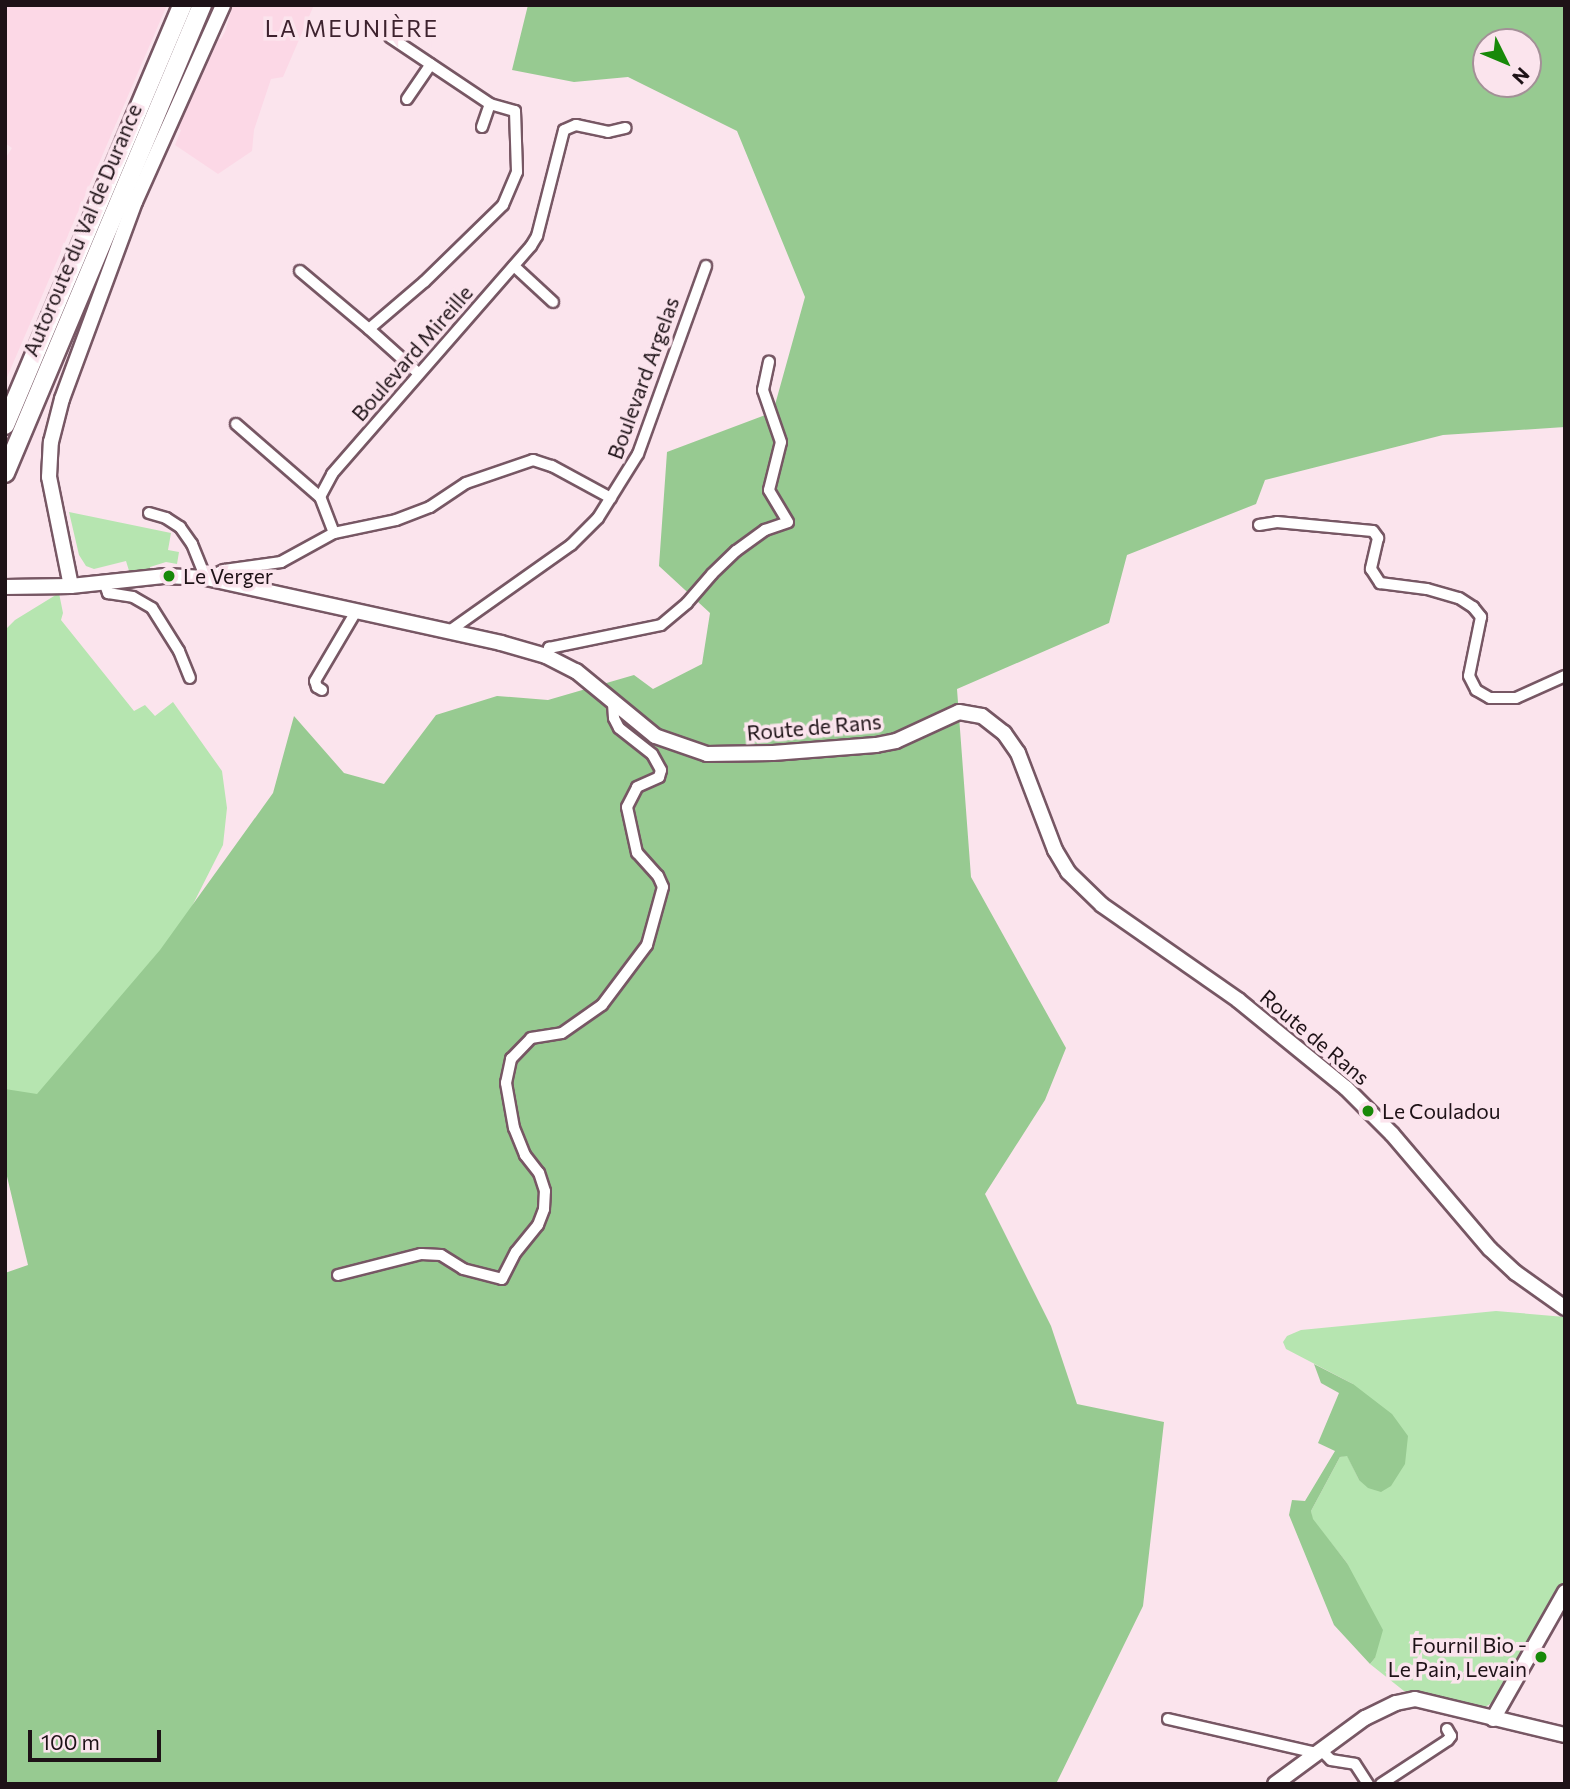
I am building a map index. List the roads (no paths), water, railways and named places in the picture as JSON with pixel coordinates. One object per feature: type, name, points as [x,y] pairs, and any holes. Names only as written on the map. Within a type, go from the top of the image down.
[{"type":"highway","name":"Autoroute du Val de Durance","points":[[5,425],[182,5]]},
{"type":"highway","name":"Autoroute du Val de Durance","points":[[5,473],[202,5]]},
{"type":"street","points":[[71,586],[49,477],[51,442],[62,399],[135,202],[223,5]]},
{"type":"street","points":[[369,329],[424,282],[503,205],[517,172],[515,111],[490,104],[390,37]]},
{"type":"street","points":[[407,99],[431,64]]},
{"type":"street","points":[[482,127],[490,104]]},
{"type":"street","name":"Boulevard Mireille","points":[[320,497],[332,474],[514,266],[537,236],[564,130],[576,125],[607,132],[626,128]]},
{"type":"street","points":[[514,266],[553,302]]},
{"type":"street","name":"Boulevard Argelas","points":[[448,632],[587,532],[611,498],[638,454],[706,266]]},
{"type":"street","points":[[300,271],[418,373]]},
{"type":"street","points":[[546,656],[549,649],[660,625],[687,603],[712,573],[736,551],[765,530],[788,523],[769,491],[781,442],[763,390],[769,362]]},
{"type":"street","points":[[236,424],[320,497],[334,533]]},
{"type":"street","points":[[149,513],[180,527],[192,544],[206,578],[224,570],[281,562],[334,533],[396,520],[430,507],[466,483],[533,460],[552,466],[611,498]]},
{"type":"street","points":[[1259,525],[1277,522],[1373,531],[1378,538],[1371,569],[1380,583],[1427,589],[1459,598],[1473,607],[1481,617],[1469,676],[1476,690],[1490,698],[1517,698],[1565,676]]},
{"type":"street","name":"Route de Rans","points":[[5,587],[71,586],[166,576],[206,578],[448,632],[546,656],[576,671],[613,703],[667,742],[707,754],[773,753],[876,745],[896,741],[959,712],[971,712],[993,723],[1018,753],[1055,850],[1068,872],[1102,905],[1238,1000],[1346,1088],[1392,1135],[1490,1249],[1516,1273],[1565,1308]]},
{"type":"street","points":[[104,582],[108,593],[133,597],[152,608],[179,652],[190,678]]},
{"type":"street","points":[[322,690],[317,687],[315,681],[355,613]]},
{"type":"street","points":[[338,1275],[421,1254],[440,1255],[463,1269],[502,1279],[516,1252],[538,1224],[545,1191],[539,1173],[525,1155],[514,1128],[506,1083],[511,1059],[531,1038],[562,1034],[602,1005],[648,945],[663,887],[658,876],[637,853],[627,807],[636,787],[659,777],[661,770],[652,754],[619,728],[614,718],[613,703]]},
{"type":"street","points":[[1493,1719],[1565,1592]]},
{"type":"street","points":[[1275,1784],[1365,1718],[1396,1703],[1415,1699],[1565,1735]]},
{"type":"street","points":[[1168,1719],[1319,1751],[1331,1760],[1355,1764],[1368,1784]]},
{"type":"street","points":[[1381,1784],[1448,1740],[1451,1736],[1447,1730]]},
{"type":"place","name":"Le Verger","points":[[169,576]]},
{"type":"place","name":"Le Couladou","points":[[1368,1111]]},
{"type":"place","name":"Fournil Bio - Le Pain, Levain","points":[[1541,1657]]},
{"type":"district","name":"LA MEUNIÈRE","points":[[352,28]]}]
